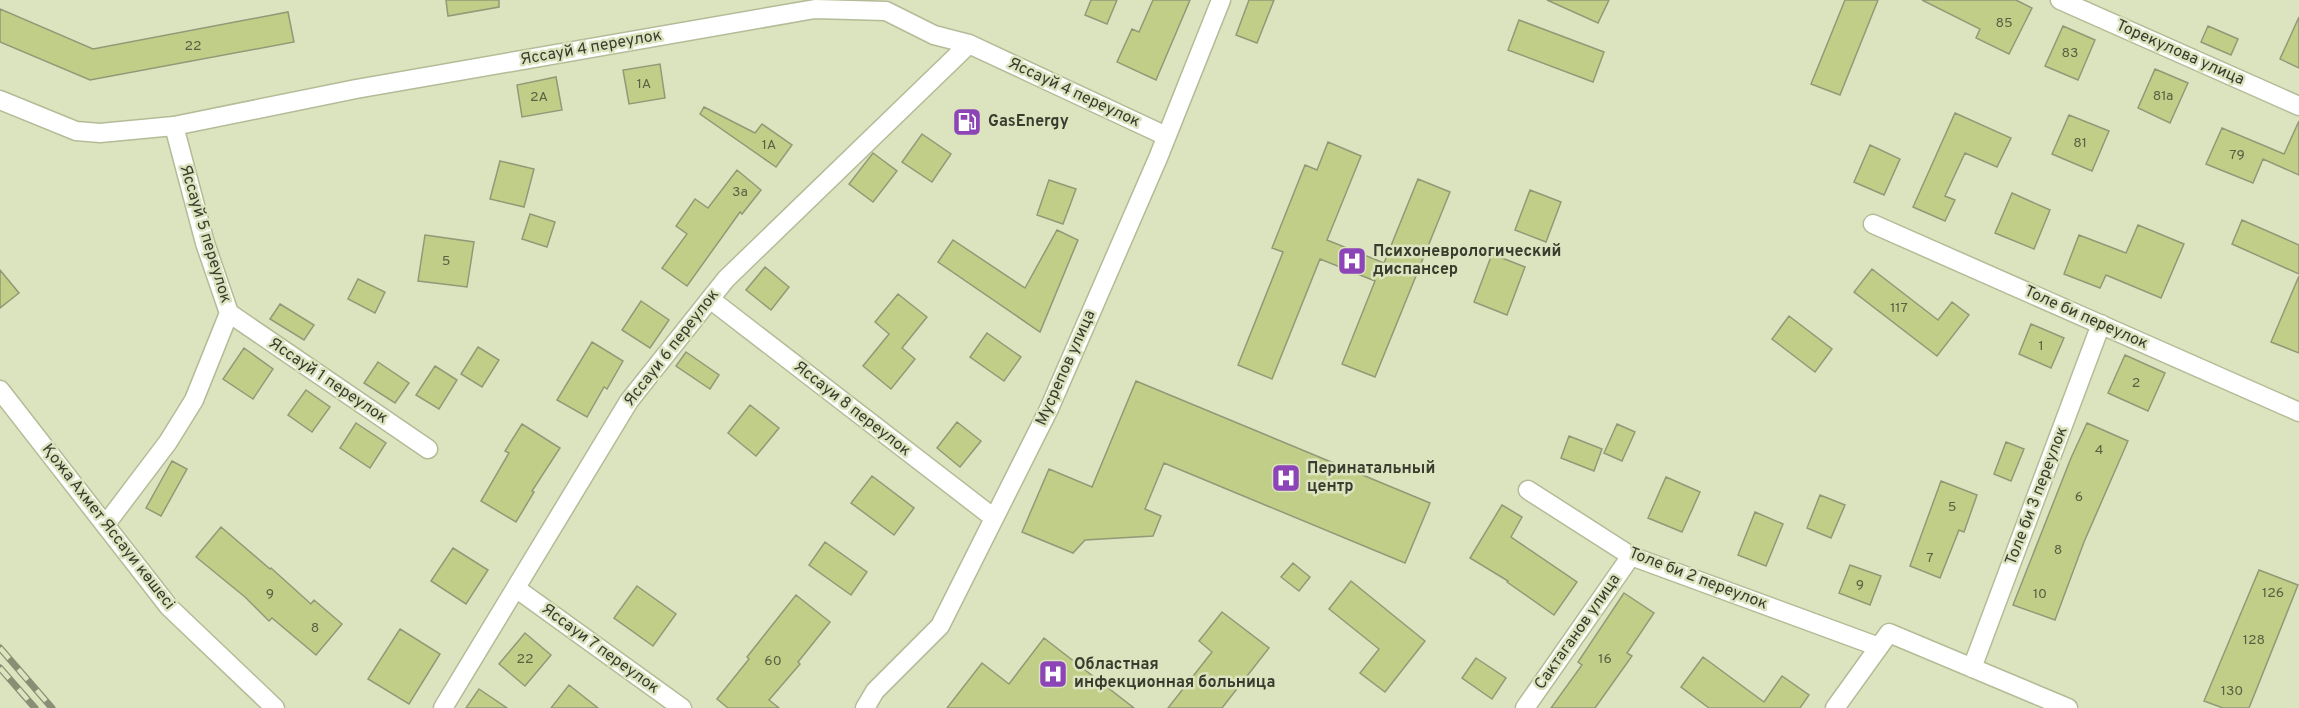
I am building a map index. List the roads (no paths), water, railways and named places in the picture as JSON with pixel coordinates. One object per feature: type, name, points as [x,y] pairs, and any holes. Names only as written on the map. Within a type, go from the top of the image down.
[{"type":"street","name":"Мусрепов улица","points":[[865,708],[875,691],[940,626],[1049,409],[1155,166],[1221,0]]},
{"type":"street","name":"Торекулова улица","points":[[2060,0],[2299,106]]},
{"type":"street","name":"Яссауй 4 переулок","points":[[0,100],[76,131],[100,133],[174,126],[356,89],[815,9],[886,11],[934,34],[969,44],[1166,136]]},
{"type":"street","name":"Яссауи 6 переулок","points":[[443,708],[629,401],[726,279],[969,44]]},
{"type":"street","name":"Яссауй 5 переулок","points":[[106,524],[168,442],[194,400],[229,314],[205,243],[174,126]]},
{"type":"street","name":"Толе би переулок","points":[[1873,224],[2299,411]]},
{"type":"street","name":"Яссауи 8 переулок","points":[[710,299],[994,518]]},
{"type":"street","name":"Яссауй 1 переулок","points":[[229,314],[428,449]]},
{"type":"street","name":"Толе би 3 переулок","points":[[1972,668],[2102,324]]},
{"type":"street","name":"Қожа Ахмет Яссауи көшесі","points":[[0,390],[169,607],[274,708]]},
{"type":"street","name":"Толе би 2 переулок","points":[[1528,490],[1630,556],[1972,668],[2068,708]]},
{"type":"street","name":"Сактаганов улица","points":[[1525,708],[1630,556]]},
{"type":"street","name":"Яссауи 7 переулок","points":[[517,589],[682,708]]},
{"type":"street","points":[[1835,708],[1884,640]]},
{"type":"railway","points":[[0,648],[52,708]]},
{"type":"railway","points":[[0,668],[35,708]]},
{"type":"place","name":"GasEnergy","points":[[967,122]]},
{"type":"place","name":"Психоневрологический диспансер","points":[[1352,261]]},
{"type":"place","name":"Перинатальный центр","points":[[1286,478]]},
{"type":"place","name":"Областная инфекционная больница","points":[[1053,674]]}]
